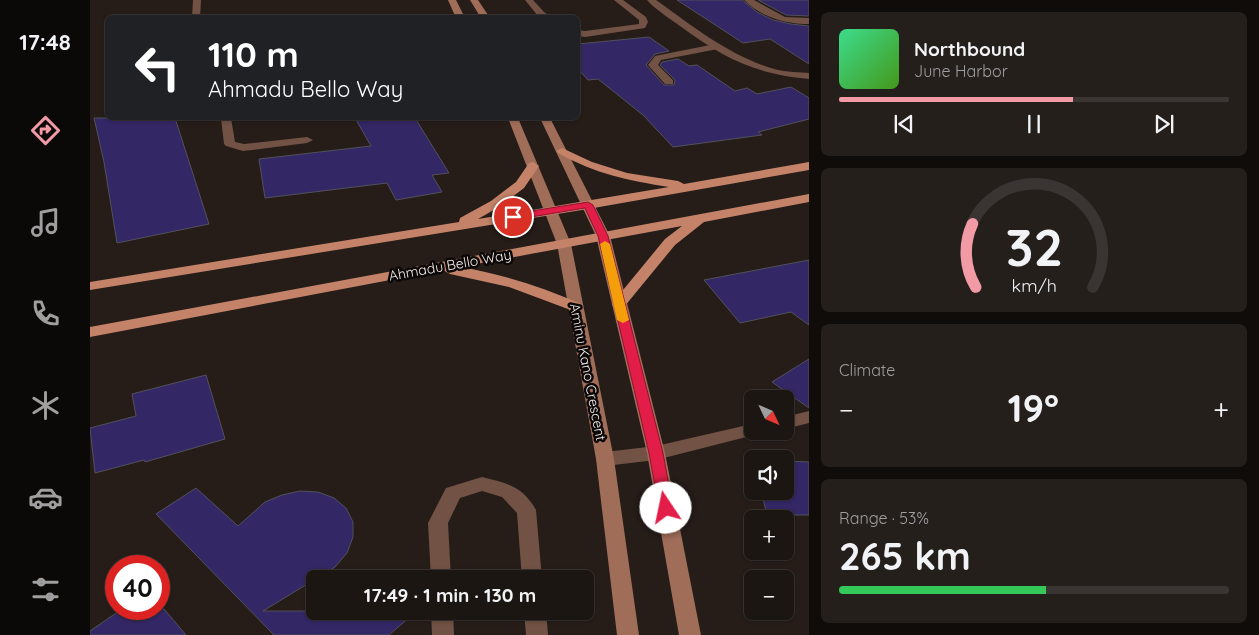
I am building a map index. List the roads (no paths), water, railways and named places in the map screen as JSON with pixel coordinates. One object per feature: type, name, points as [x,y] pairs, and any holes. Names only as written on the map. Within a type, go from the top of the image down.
[{"type":"main road","points":[[562,151],[588,165],[625,176],[689,187]]},
{"type":"main road","points":[[457,226],[495,204],[520,185],[533,166]]},
{"type":"main road","points":[[90,286],[588,205],[809,166]]},
{"type":"main road","name":"Ahmadu Bello Way","points":[[90,332],[809,198]]},
{"type":"main road","points":[[619,304],[670,242],[700,218]]},
{"type":"main road","points":[[434,268],[478,274],[528,287],[576,308]]},
{"type":"street","points":[[196,15],[197,0]]},
{"type":"street","points":[[452,0],[460,15]]},
{"type":"street","points":[[474,0],[484,15]]},
{"type":"street","points":[[529,0],[543,15]]},
{"type":"street","points":[[580,33],[642,26],[643,19],[618,0]]},
{"type":"street","points":[[651,0],[715,46],[744,61],[779,73],[809,76]]},
{"type":"street","points":[[748,0],[773,17],[792,22],[809,21]]},
{"type":"street","points":[[669,82],[653,65],[658,58],[715,46]]},
{"type":"street","points":[[226,120],[230,144],[234,147],[243,148],[307,140]]},
{"type":"street","name":"Aminu Kano Crescent","points":[[514,120],[564,244],[605,459],[628,635]]},
{"type":"street","points":[[546,120],[603,236],[656,453],[690,635]]},
{"type":"street","points":[[794,421],[809,417]]},
{"type":"street","points":[[605,459],[656,453],[744,432]]},
{"type":"street","points":[[441,570],[438,523],[454,493],[482,484],[508,491],[526,510],[531,570]]},
{"type":"street","points":[[442,620],[443,635]]},
{"type":"street","points":[[536,620],[537,635]]}]
